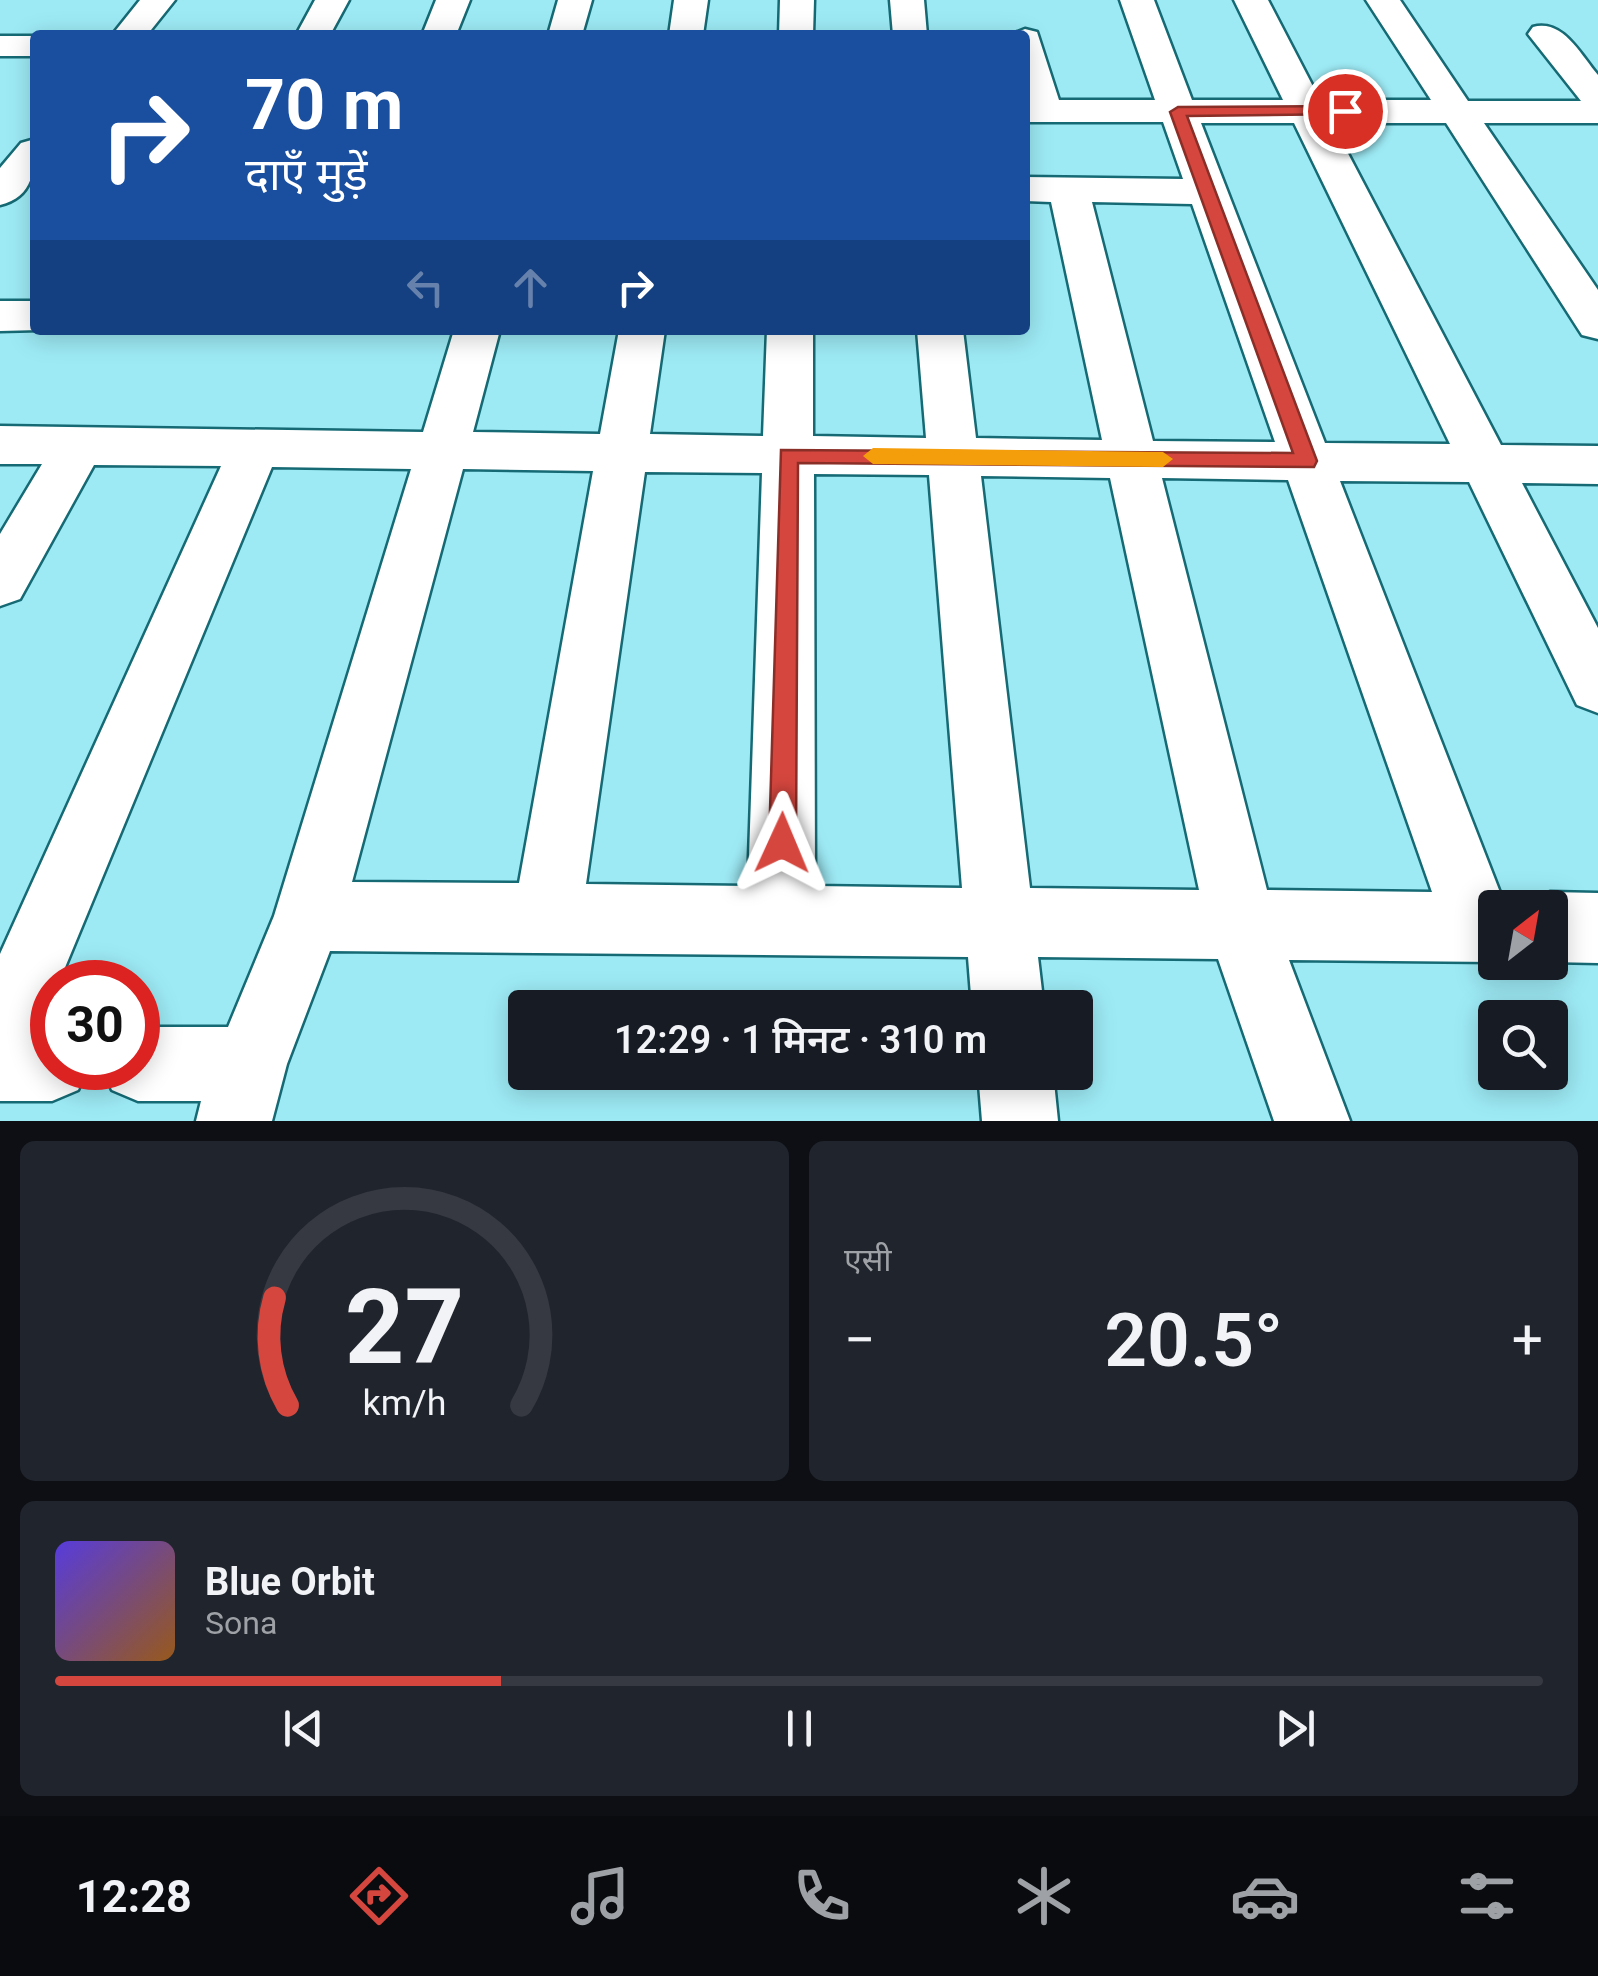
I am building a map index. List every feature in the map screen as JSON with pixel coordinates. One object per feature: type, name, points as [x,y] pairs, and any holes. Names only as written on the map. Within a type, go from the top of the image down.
[{"type":"street","points":[[134,30],[158,0]]},
{"type":"street","points":[[316,30],[332,0]]},
{"type":"street","points":[[441,30],[453,0]]},
{"type":"street","points":[[567,30],[576,0]]},
{"type":"street","points":[[687,30],[691,0]]},
{"type":"street","points":[[796,30],[797,0]]},
{"type":"street","points":[[907,0],[910,30]]},
{"type":"street","points":[[1015,0],[1022,30]]},
{"type":"street","points":[[1137,0],[1307,461],[1478,904]]},
{"type":"street","points":[[1252,0],[1598,687]]},
{"type":"street","points":[[1383,0],[1598,324]]},
{"type":"street","points":[[1545,34],[1598,98]]},
{"type":"street","points":[[0,46],[30,46]]},
{"type":"street","points":[[1030,81],[1034,111],[1598,112]]},
{"type":"street","points":[[0,194],[30,157]]},
{"type":"street","points":[[1207,192],[1047,190],[1132,459],[1241,924],[1312,1121]]},
{"type":"street","points":[[0,316],[30,316]]},
{"type":"street","points":[[160,1070],[242,1092],[308,916],[477,335]]},
{"type":"street","points":[[548,918],[641,335]]},
{"type":"street","points":[[781,921],[790,335]]},
{"type":"street","points":[[941,335],[1006,990]]},
{"type":"street","points":[[0,445],[1598,465]]},
{"type":"street","points":[[0,584],[79,446]]},
{"type":"street","points":[[0,1037],[255,448]]},
{"type":"street","points":[[308,916],[1478,927]]},
{"type":"street","points":[[1568,927],[1598,928]]},
{"type":"street","points":[[0,1064],[30,1064]]},
{"type":"street","points":[[1017,1090],[1020,1121]]},
{"type":"slow traffic","points":[[873,456],[1163,459]]},
{"type":"route","points":[[782,843],[788,455],[1307,461],[1178,112],[1345,111]]}]
